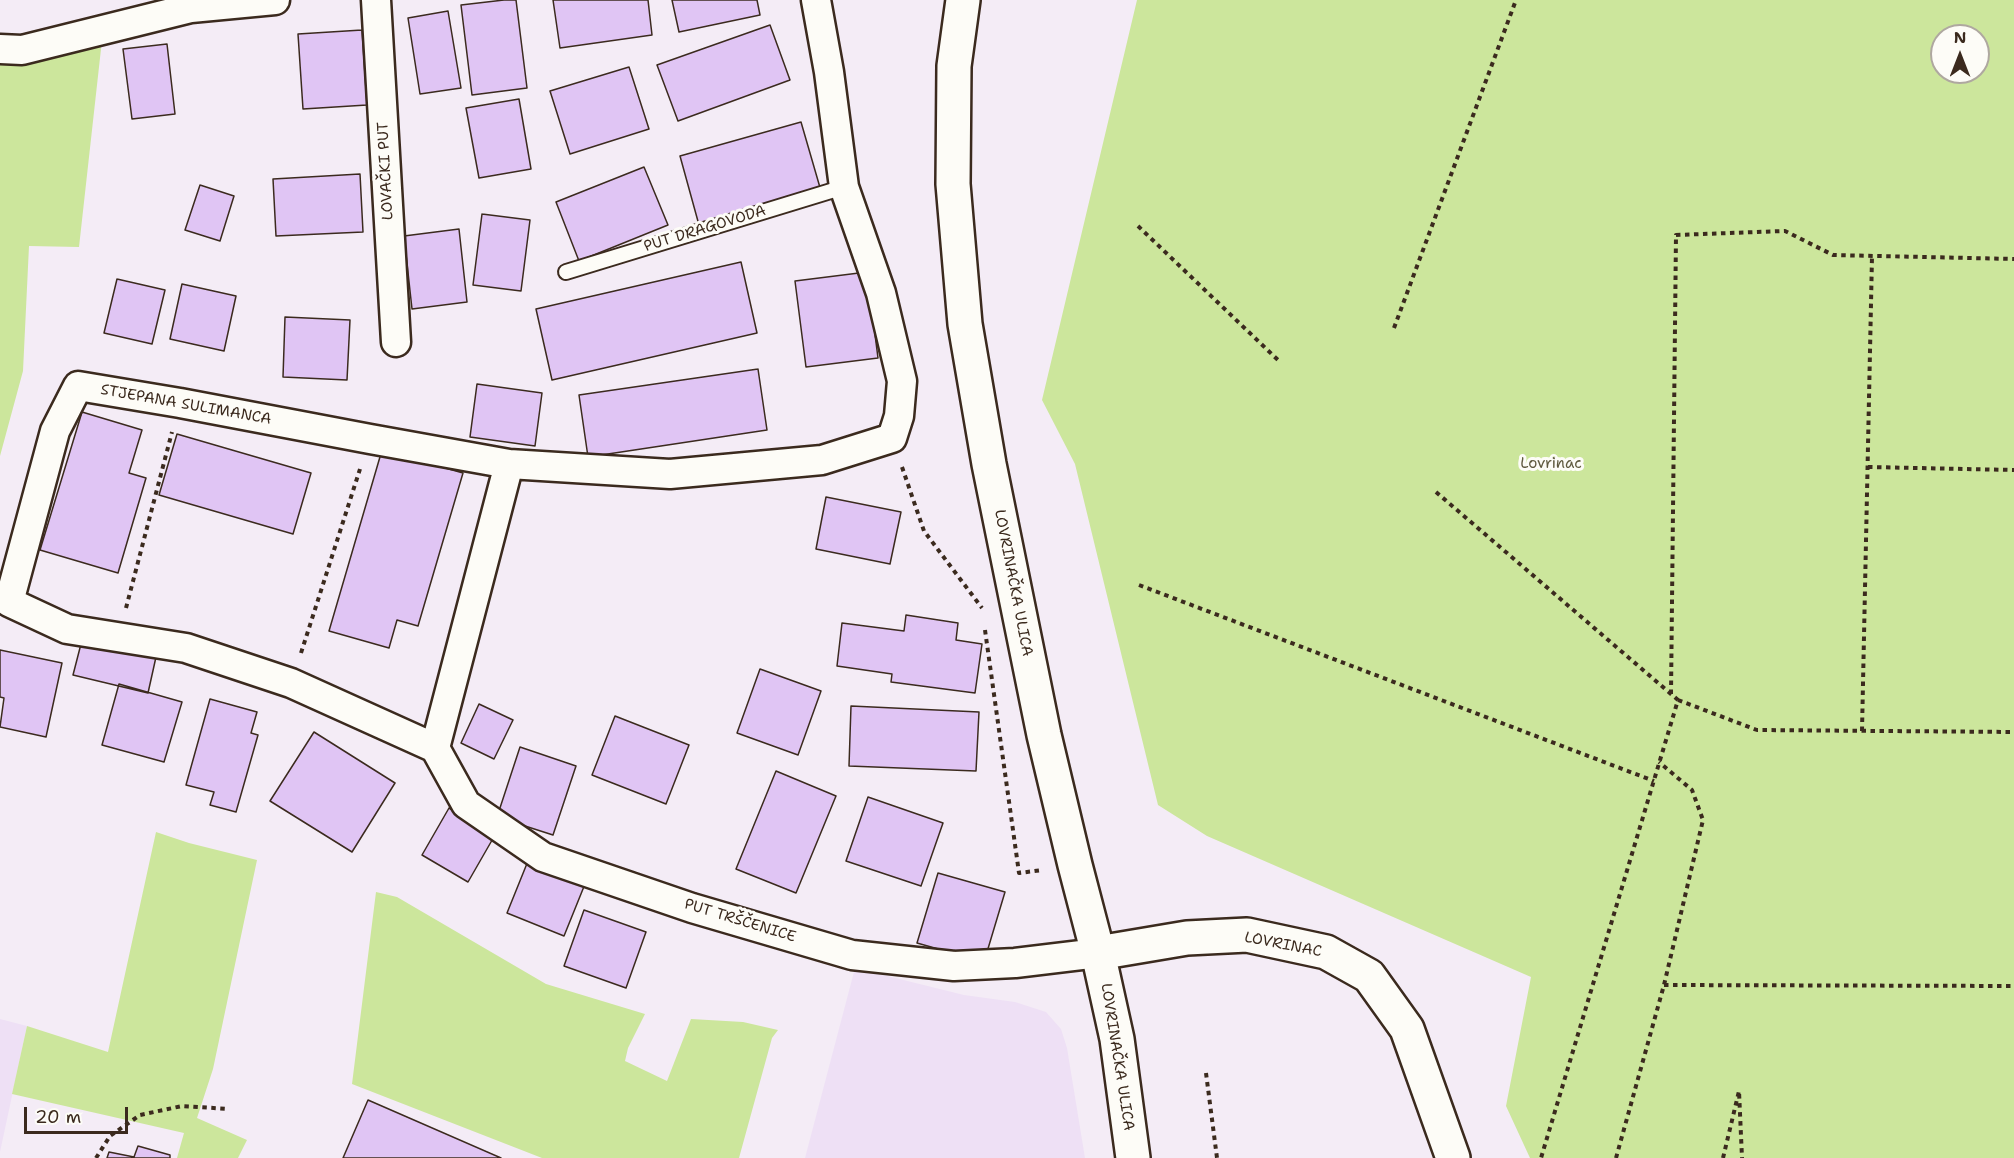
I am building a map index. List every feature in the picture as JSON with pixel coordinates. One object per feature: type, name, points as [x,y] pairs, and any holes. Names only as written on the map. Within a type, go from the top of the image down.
[{"type":"street","points":[[0,49],[22,50],[191,8],[275,0]]},
{"type":"street","name":"LOVAČKI PUT","points":[[376,0],[396,342]]},
{"type":"street","points":[[816,0],[829,72],[844,187],[881,293],[902,381],[899,416],[892,438]]},
{"type":"street","name":"LOVRINAČKA ULICA","points":[[963,0],[954,66],[952,184],[965,324],[989,464],[1042,723],[1117,1040],[1133,1158]]},
{"type":"street","name":"STJEPANA SULIMANCA","points":[[435,748],[291,683],[186,648],[67,629],[9,602],[55,431],[78,386],[509,464],[670,474],[822,460],[892,438]]},
{"type":"street","points":[[435,748],[509,464]]},
{"type":"street","name":"PUT TRŠČENICE","points":[[435,748],[466,804],[543,856],[693,908],[852,955],[954,966],[1014,963],[1098,953]]},
{"type":"street","name":"LOVRINAC","points":[[1098,953],[1187,938],[1247,935],[1326,952],[1369,976],[1407,1029],[1453,1158]]},
{"type":"lane","name":"PUT DRAGOVODA","points":[[566,272],[844,187]]},
{"type":"path","points":[[1394,328],[1516,0]]},
{"type":"path","points":[[1138,226],[1279,361]]},
{"type":"path","points":[[1671,694],[1676,235],[1785,231],[1833,255],[2014,259]]},
{"type":"path","points":[[1862,731],[1872,256]]},
{"type":"path","points":[[118,637],[180,403]]},
{"type":"path","points":[[892,438],[924,531],[982,609]]},
{"type":"path","points":[[291,683],[370,439]]},
{"type":"path","points":[[1868,467],[2014,470]]},
{"type":"path","points":[[1436,492],[1678,700],[1756,730],[2014,732]]},
{"type":"path","points":[[1139,585],[1654,781]]},
{"type":"path","points":[[984,620],[1019,873],[1051,869]]},
{"type":"path","points":[[1541,1158],[1678,700]]},
{"type":"path","points":[[1616,1158],[1664,985],[1703,820],[1692,790],[1659,762]]},
{"type":"path","points":[[1664,985],[2014,986]]},
{"type":"path","points":[[1206,1073],[1217,1158]]},
{"type":"path","points":[[1722,1158],[1738,1091],[1742,1158]]},
{"type":"path","points":[[96,1158],[110,1136],[140,1115],[182,1106],[228,1108]]},
{"type":"shaded area","points":[[855,968],[964,995],[1015,1002],[1046,1012],[1061,1029],[1067,1048],[1085,1158],[805,1158]]},
{"type":"shaded area","points":[[0,1019],[27,1026],[0,1152]]},
{"type":"green space","name":"Lovrinac","points":[[1137,0],[2014,0],[2014,1158],[1530,1158],[1506,1106],[1531,977],[1207,836],[1158,805],[1075,464],[1042,400]]},
{"type":"green space","points":[[102,40],[79,247],[29,246],[23,371],[0,456],[0,65],[19,65]]},
{"type":"green space","points":[[156,832],[257,860],[213,1069],[197,1118],[247,1140],[238,1158],[177,1158],[184,1133],[12,1094],[27,1026],[108,1052]]},
{"type":"green space","points":[[376,892],[397,897],[546,984],[645,1014],[628,1048],[625,1061],[667,1081],[691,1019],[743,1022],[778,1030],[772,1038],[739,1158],[542,1158],[352,1084]]},
{"type":"building","points":[[516,0],[527,88],[472,95],[461,5]]},
{"type":"building","points":[[553,0],[648,0],[652,35],[560,48]]},
{"type":"building","points":[[672,0],[757,0],[760,15],[679,32]]},
{"type":"building","points":[[448,11],[461,88],[420,94],[408,18]]},
{"type":"building","points":[[770,25],[790,80],[678,121],[657,65]]},
{"type":"building","points":[[362,30],[367,105],[303,109],[298,34]]},
{"type":"building","points":[[167,44],[175,114],[132,119],[123,49]]},
{"type":"building","points":[[629,67],[649,129],[570,154],[550,91]]},
{"type":"building","points":[[519,99],[531,169],[479,178],[466,108]]},
{"type":"building","points":[[801,122],[821,191],[699,225],[680,156]]},
{"type":"building","points":[[644,167],[668,225],[579,261],[556,202]]},
{"type":"building","points":[[360,174],[363,232],[276,236],[273,179]]},
{"type":"building","points":[[200,185],[234,196],[220,241],[185,230]]},
{"type":"building","points":[[482,214],[530,220],[521,291],[473,285]]},
{"type":"building","points":[[459,229],[467,302],[412,309],[404,236]]},
{"type":"building","points":[[741,262],[757,333],[552,380],[536,309]]},
{"type":"building","points":[[867,272],[878,358],[806,367],[795,281]]},
{"type":"building","points":[[117,279],[165,290],[152,344],[104,333]]},
{"type":"building","points":[[182,284],[236,296],[224,351],[170,339]]},
{"type":"building","points":[[285,317],[350,320],[347,380],[283,377]]},
{"type":"building","points":[[758,369],[767,430],[588,457],[579,395]]},
{"type":"building","points":[[477,384],[542,393],[535,446],[470,437]]},
{"type":"building","points":[[82,412],[142,430],[129,473],[146,478],[118,573],[40,550]]},
{"type":"building","points":[[177,434],[311,473],[293,534],[159,495]]},
{"type":"building","points":[[382,450],[463,473],[418,626],[397,620],[389,648],[329,631]]},
{"type":"building","points":[[826,497],[901,512],[890,564],[816,549]]},
{"type":"building","points":[[906,615],[958,623],[956,640],[982,644],[975,693],[891,682],[892,674],[837,666],[842,623],[904,631]]},
{"type":"building","points":[[82,640],[156,657],[148,693],[73,675]]},
{"type":"building","points":[[0,650],[62,663],[46,737],[0,727],[4,698],[0,697]]},
{"type":"building","points":[[760,669],[821,691],[798,755],[737,733]]},
{"type":"building","points":[[119,684],[182,702],[164,762],[102,745]]},
{"type":"building","points":[[210,699],[257,712],[251,733],[258,735],[236,812],[210,805],[214,792],[186,785]]},
{"type":"building","points":[[479,704],[513,720],[494,759],[461,743]]},
{"type":"building","points":[[851,706],[979,712],[976,771],[849,766]]},
{"type":"building","points":[[615,716],[689,745],[666,804],[592,775]]},
{"type":"building","points":[[314,732],[395,783],[352,852],[270,801]]},
{"type":"building","points":[[520,747],[576,766],[553,835],[497,817]]},
{"type":"building","points":[[776,771],[836,796],[796,893],[736,869]]},
{"type":"building","points":[[868,797],[943,823],[921,886],[846,861]]},
{"type":"building","points":[[449,808],[495,835],[468,882],[422,855]]},
{"type":"building","points":[[528,861],[585,884],[564,936],[507,913]]},
{"type":"building","points":[[938,873],[1005,892],[984,962],[917,943]]},
{"type":"building","points":[[584,910],[646,932],[626,988],[564,966]]},
{"type":"building","points":[[368,1100],[501,1158],[343,1158]]},
{"type":"building","points":[[138,1146],[170,1155],[170,1158],[107,1158],[109,1152],[134,1157]]}]
